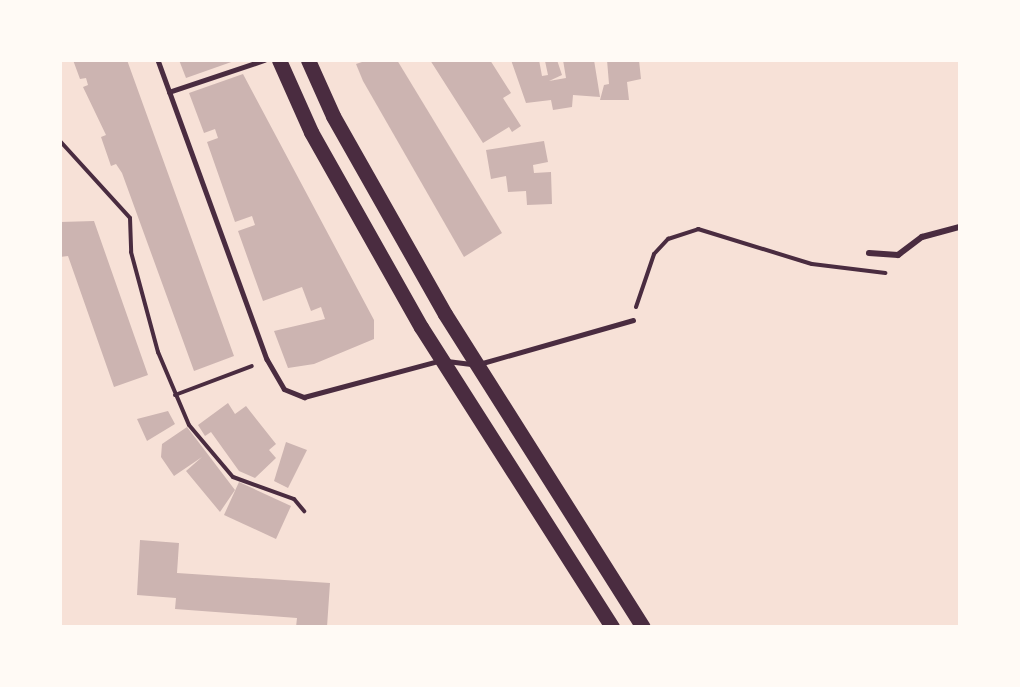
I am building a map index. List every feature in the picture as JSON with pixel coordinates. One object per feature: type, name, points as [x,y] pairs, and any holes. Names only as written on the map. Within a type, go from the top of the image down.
[{"type":"main road","points":[[279,60],[311,132],[442,361],[612,627]]},
{"type":"main road","points":[[308,60],[333,116],[476,365],[643,627]]},
{"type":"street","points":[[869,253],[898,255],[922,237],[960,227]]},
{"type":"lane","points":[[158,60],[267,359],[290,394],[304,397],[442,361],[476,365],[633,320]]},
{"type":"lane","points":[[169,92],[264,60]]},
{"type":"path","points":[[60,141],[130,218],[130,252],[175,395],[189,425],[234,477],[294,499],[304,511]]},
{"type":"path","points":[[633,320],[654,254],[668,239],[698,229],[812,264],[870,275],[896,272]]},
{"type":"path","points":[[175,395],[252,366]]},
{"type":"building","points":[[73,60],[127,60],[234,356],[194,371],[122,173],[116,164],[111,166],[101,137],[106,135],[83,87],[88,85],[86,78],[80,79]]},
{"type":"building","points":[[179,60],[237,60],[186,78]]},
{"type":"building","points":[[368,60],[397,60],[502,233],[464,257],[363,81],[356,64]]},
{"type":"building","points":[[430,60],[490,60],[511,93],[503,98],[521,126],[512,132],[509,127],[483,143]]},
{"type":"building","points":[[511,60],[539,60],[542,76],[548,75],[545,61],[557,60],[562,75],[549,81],[566,78],[563,60],[594,60],[600,97],[573,95],[572,107],[553,110],[551,100],[526,103]]},
{"type":"building","points":[[607,60],[639,60],[641,79],[627,82],[629,100],[600,100],[604,85],[609,84]]},
{"type":"building","points":[[243,74],[374,320],[374,339],[314,364],[288,368],[274,331],[325,319],[321,307],[311,311],[302,287],[263,301],[238,231],[255,225],[252,216],[235,222],[207,142],[218,138],[215,129],[204,133],[189,93]]},
{"type":"building","points":[[544,141],[548,162],[533,165],[534,173],[551,172],[552,204],[527,205],[526,191],[508,192],[506,176],[491,179],[486,150]]},
{"type":"building","points":[[94,221],[148,375],[114,387],[68,256],[60,257],[60,222]]},
{"type":"building","points":[[228,403],[235,414],[246,406],[276,444],[269,450],[276,458],[255,478],[239,471],[211,432],[205,436],[198,425]]},
{"type":"building","points":[[168,411],[175,424],[147,441],[137,419]]},
{"type":"building","points":[[187,427],[235,490],[220,512],[186,471],[202,457],[174,476],[161,457],[162,444]]},
{"type":"building","points":[[286,442],[307,450],[288,488],[274,481]]},
{"type":"building","points":[[239,482],[291,506],[276,539],[224,515]]},
{"type":"building","points":[[140,540],[179,543],[177,573],[330,583],[327,627],[296,627],[297,618],[175,609],[176,598],[137,595]]}]
